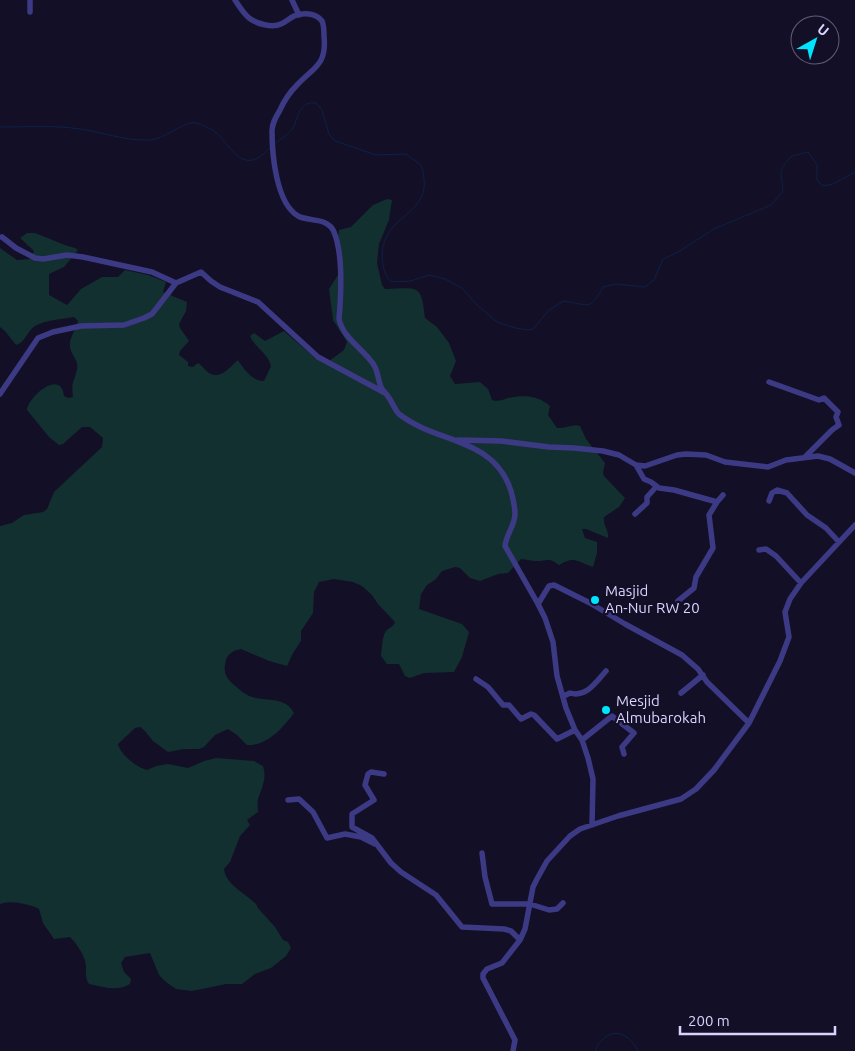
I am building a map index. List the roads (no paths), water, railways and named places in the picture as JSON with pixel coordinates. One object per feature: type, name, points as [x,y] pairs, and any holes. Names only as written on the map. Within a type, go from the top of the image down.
[{"type":"street","points":[[30,0],[30,12]]},
{"type":"street","points":[[235,0],[250,18],[264,25],[281,24],[299,14],[316,15],[323,23],[325,45],[316,69],[298,84],[285,99],[274,122],[274,160],[282,196],[290,209],[301,217],[318,220],[334,232],[340,263],[339,319],[341,326],[372,361],[379,374],[382,388],[398,413],[428,431],[456,440],[481,452],[496,463],[505,474],[515,504],[515,517],[505,546],[538,604],[553,642],[558,676],[566,708],[575,730],[582,740],[593,779],[592,825]]},
{"type":"street","points":[[292,0],[299,14]]},
{"type":"street","points":[[2,237],[16,248],[35,258],[43,259],[67,255],[83,257],[152,272],[176,283]]},
{"type":"street","points":[[0,394],[38,338],[53,332],[81,326],[124,325],[144,318],[152,314],[176,283],[198,272],[203,272],[210,281],[220,288],[258,302],[318,357],[386,394]]},
{"type":"street","points":[[768,382],[819,400],[824,398],[838,412],[836,418],[839,425],[805,457]]},
{"type":"street","points":[[456,440],[501,441],[533,446],[603,451],[619,455],[636,465],[648,466],[676,455],[706,455],[725,462],[768,467],[786,460],[818,456],[830,459],[855,473]]},
{"type":"street","points":[[636,465],[644,479],[656,486],[717,502]]},
{"type":"street","points":[[635,514],[648,503],[646,497],[656,486]]},
{"type":"street","points":[[769,501],[772,493],[777,490],[787,493],[807,515],[826,528],[839,542]]},
{"type":"street","points":[[678,601],[694,588],[696,577],[713,548],[709,515],[710,510],[723,495]]},
{"type":"street","points":[[514,1051],[515,1040],[483,978],[483,974],[487,969],[502,963],[520,940],[525,929],[533,887],[547,861],[570,836],[580,829],[687,796],[714,770],[750,723],[780,661],[789,637],[785,612],[790,599],[801,583],[855,525]]},
{"type":"street","points":[[759,550],[766,549],[769,551],[801,583]]},
{"type":"street","points":[[538,604],[549,586],[554,585],[590,603],[682,655],[750,723]]},
{"type":"street","points":[[564,696],[570,693],[577,696],[584,693],[606,671]]},
{"type":"street","points":[[681,693],[703,675]]},
{"type":"street","points":[[476,679],[488,687],[503,705],[509,704],[521,719],[531,714],[534,715],[557,740],[575,730]]},
{"type":"street","points":[[582,740],[612,716],[634,733],[622,747],[624,754]]},
{"type":"street","points":[[384,774],[369,773],[365,786],[374,800],[352,815],[352,827],[372,838],[380,846],[391,863],[401,872],[436,895],[462,927],[504,929],[510,931],[520,940]]},
{"type":"street","points":[[288,800],[299,799],[309,807],[327,838],[345,834],[361,837],[380,846]]},
{"type":"street","points":[[482,853],[485,877],[492,904],[530,904],[549,910],[556,909],[563,903]]},
{"type":"waterway","points":[[274,144],[293,128],[300,110],[306,104],[316,103],[322,110],[329,134],[335,141],[376,155],[406,154],[421,165],[424,176],[424,189],[416,205],[392,228],[385,240],[382,262],[391,282],[410,281],[429,275],[445,279],[462,288],[478,306],[497,322],[528,330],[533,329],[549,310],[564,301],[584,305],[592,303],[603,287],[616,284],[645,287],[654,280],[663,259],[678,252],[714,229],[771,205],[783,191],[781,172],[792,156],[808,152],[817,165],[817,180],[823,186],[833,184],[855,172]]},
{"type":"waterway","points":[[0,127],[70,128],[89,130],[122,138],[148,140],[161,137],[186,124],[197,123],[214,131],[232,151],[243,159],[256,159],[271,147]]},
{"type":"waterway","points":[[595,1051],[604,1038],[616,1033],[628,1038],[638,1051]]},
{"type":"place","name":"Masjid An-Nur RW 20","points":[[595,600]]},
{"type":"place","name":"Mesjid Almubarokah","points":[[606,710]]}]
